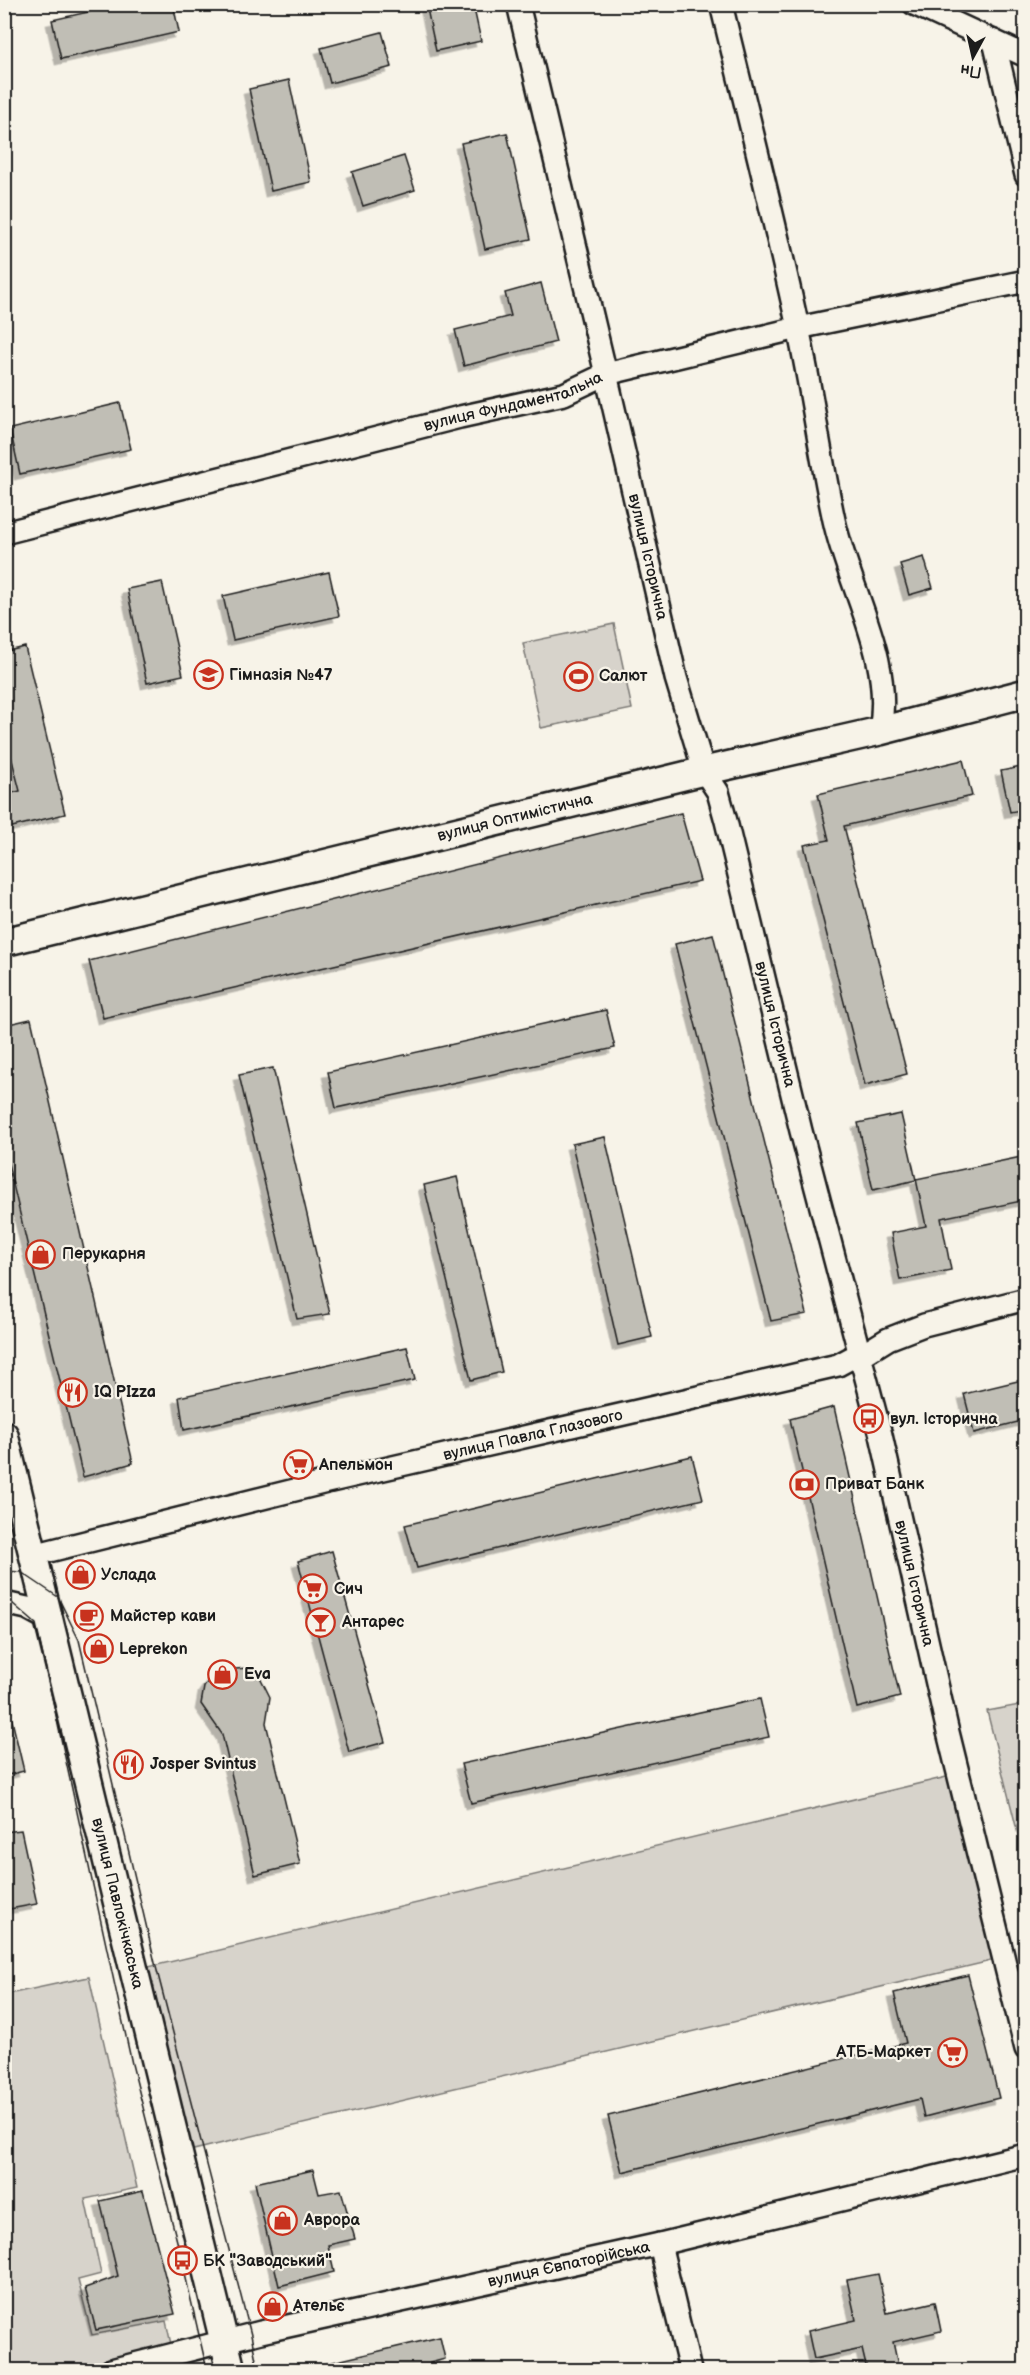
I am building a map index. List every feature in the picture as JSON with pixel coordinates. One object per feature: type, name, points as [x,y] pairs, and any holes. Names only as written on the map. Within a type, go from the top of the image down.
[{"type":"street","name":"вулиця Історична","points":[[518,4],[676,678],[704,771],[714,784],[724,814],[801,1131],[881,1435],[947,1728],[1026,2049]]},
{"type":"street","points":[[722,4],[798,328],[834,522],[866,617],[878,662],[884,696],[880,731]]},
{"type":"street","points":[[914,4],[1026,56]]},
{"type":"street","points":[[994,41],[1026,175]]},
{"type":"street","name":"вулиця Фундаментальна","points":[[4,533],[460,417],[564,394],[606,374],[798,328],[1026,281]]},
{"type":"street","name":"вулиця Оптимістична","points":[[4,942],[704,771],[880,731],[1026,693]]},
{"type":"street","name":"вулиця Павла Глазового","points":[[33,1555],[327,1482],[838,1365],[851,1358],[859,1357],[888,1339],[924,1325],[1026,1299]]},
{"type":"street","name":"вулиця Павлокічкаська","points":[[4,1435],[231,2370]]},
{"type":"street","points":[[4,1604],[27,1608],[49,1620]]},
{"type":"street","name":"вулиця Євпаторійська","points":[[111,2370],[225,2343],[261,2332],[660,2244],[1026,2155]]},
{"type":"street","points":[[660,2244],[690,2370]]},
{"type":"shaded area","name":"Салют","points":[[614,624],[632,709],[541,728],[523,643]]},
{"type":"shaded area","points":[[1025,1704],[1026,1858],[1024,1858],[987,1711]]},
{"type":"shaded area","points":[[951,1776],[995,1960],[185,2152],[140,1969]]},
{"type":"shaded area","points":[[89,1977],[137,2188],[85,2199],[101,2274],[78,2280],[92,2335],[166,2321],[172,2349],[84,2370],[5,2370],[4,1995]]},
{"type":"building","points":[[124,4],[173,4],[179,32],[61,59],[52,20]]},
{"type":"building","points":[[426,4],[473,4],[481,41],[436,51]]},
{"type":"building","points":[[382,32],[392,67],[330,83],[321,48]]},
{"type":"building","points":[[289,80],[311,182],[271,191],[249,89]]},
{"type":"building","points":[[507,133],[531,239],[485,249],[461,143]]},
{"type":"building","points":[[404,156],[415,190],[363,206],[352,172]]},
{"type":"building","points":[[541,283],[556,342],[464,366],[455,330],[511,316],[505,293]]},
{"type":"building","points":[[120,403],[131,449],[20,474],[10,429]]},
{"type":"building","points":[[924,557],[933,588],[909,595],[900,564]]},
{"type":"building","points":[[329,572],[339,616],[233,640],[223,596]]},
{"type":"building","points":[[162,582],[183,675],[147,683],[127,589]]},
{"type":"building","points":[[25,647],[65,814],[4,829],[4,795],[20,791],[4,729],[4,652]]},
{"type":"building","points":[[963,760],[972,796],[844,826],[907,1074],[865,1085],[804,845],[829,840],[818,794]]},
{"type":"building","points":[[1026,766],[1026,809],[1010,812],[1001,771]]},
{"type":"building","points":[[681,813],[700,881],[103,1018],[89,961]]},
{"type":"building","points":[[713,934],[807,1314],[771,1321],[675,944]]},
{"type":"building","points":[[606,1010],[615,1048],[336,1108],[328,1072]]},
{"type":"building","points":[[31,1019],[133,1463],[83,1477],[4,1147],[4,1025]]},
{"type":"building","points":[[273,1068],[330,1314],[297,1319],[239,1075]]},
{"type":"building","points":[[901,1114],[916,1180],[873,1190],[858,1123]]},
{"type":"building","points":[[605,1137],[652,1337],[618,1345],[572,1144]]},
{"type":"building","points":[[1026,1156],[1026,1200],[941,1218],[951,1270],[900,1280],[891,1233],[926,1226],[916,1179]]},
{"type":"building","points":[[457,1177],[502,1372],[471,1380],[424,1185]]},
{"type":"building","points":[[407,1347],[415,1380],[184,1430],[179,1397]]},
{"type":"building","points":[[1026,1379],[1026,1420],[974,1433],[964,1394]]},
{"type":"building","points":[[834,1407],[900,1697],[857,1708],[790,1419]]},
{"type":"building","points":[[692,1456],[703,1499],[417,1568],[405,1525]]},
{"type":"building","points":[[332,1551],[385,1742],[349,1752],[298,1561]]},
{"type":"building","points":[[247,1668],[261,1679],[270,1697],[266,1723],[300,1864],[255,1875],[222,1734],[201,1704],[204,1687],[212,1676],[224,1670]]},
{"type":"building","points":[[760,1699],[769,1737],[471,1803],[461,1764]]},
{"type":"building","points":[[11,1716],[24,1771],[4,1776],[4,1717]]},
{"type":"building","points":[[21,1830],[37,1904],[4,1910],[4,1832]]},
{"type":"building","points":[[968,1975],[999,2098],[924,2117],[920,2099],[622,2172],[608,2116],[906,2043],[894,1993]]},
{"type":"building","points":[[313,2170],[319,2194],[341,2190],[355,2239],[328,2245],[334,2272],[279,2286],[255,2183]]},
{"type":"building","points":[[143,2191],[175,2314],[96,2330],[85,2288],[118,2276],[100,2201]]},
{"type":"building","points":[[878,2274],[887,2313],[935,2302],[941,2331],[893,2342],[899,2370],[867,2370],[862,2349],[814,2359],[808,2331],[856,2320],[847,2280]]},
{"type":"building","points":[[440,2337],[445,2359],[430,2363],[432,2370],[325,2370],[324,2364]]},
{"type":"tram line","points":[[4,1571],[21,1572],[58,1597],[79,1640],[155,1963],[251,2335],[258,2370]]},
{"type":"tram line","points":[[4,1596],[36,1624],[132,2064],[207,2370]]},
{"type":"place","name":"Гімназія №47","points":[[208,675]]},
{"type":"place","name":"Салют","points":[[578,676]]},
{"type":"place","name":"Перукарня","points":[[41,1254]]},
{"type":"place","name":"IQ PIzza","points":[[73,1392]]},
{"type":"place","name":"вул. Історична","points":[[869,1419]]},
{"type":"place","name":"Апельмон","points":[[298,1465]]},
{"type":"place","name":"Приват Банк","points":[[804,1484]]},
{"type":"place","name":"Услада","points":[[80,1575]]},
{"type":"place","name":"Сич","points":[[313,1589]]},
{"type":"place","name":"Майстер кави","points":[[89,1616]]},
{"type":"place","name":"Антарес","points":[[321,1622]]},
{"type":"place","name":"Leprekon","points":[[98,1649]]},
{"type":"place","name":"Eva","points":[[223,1674]]},
{"type":"place","name":"Josper Svintus","points":[[129,1764]]},
{"type":"place","name":"АТБ-Маркет","points":[[952,2052]]},
{"type":"place","name":"Аврора","points":[[283,2220]]},
{"type":"place","name":"БК \"Заводський\"","points":[[182,2261]]},
{"type":"place","name":"Ательє","points":[[272,2306]]}]
